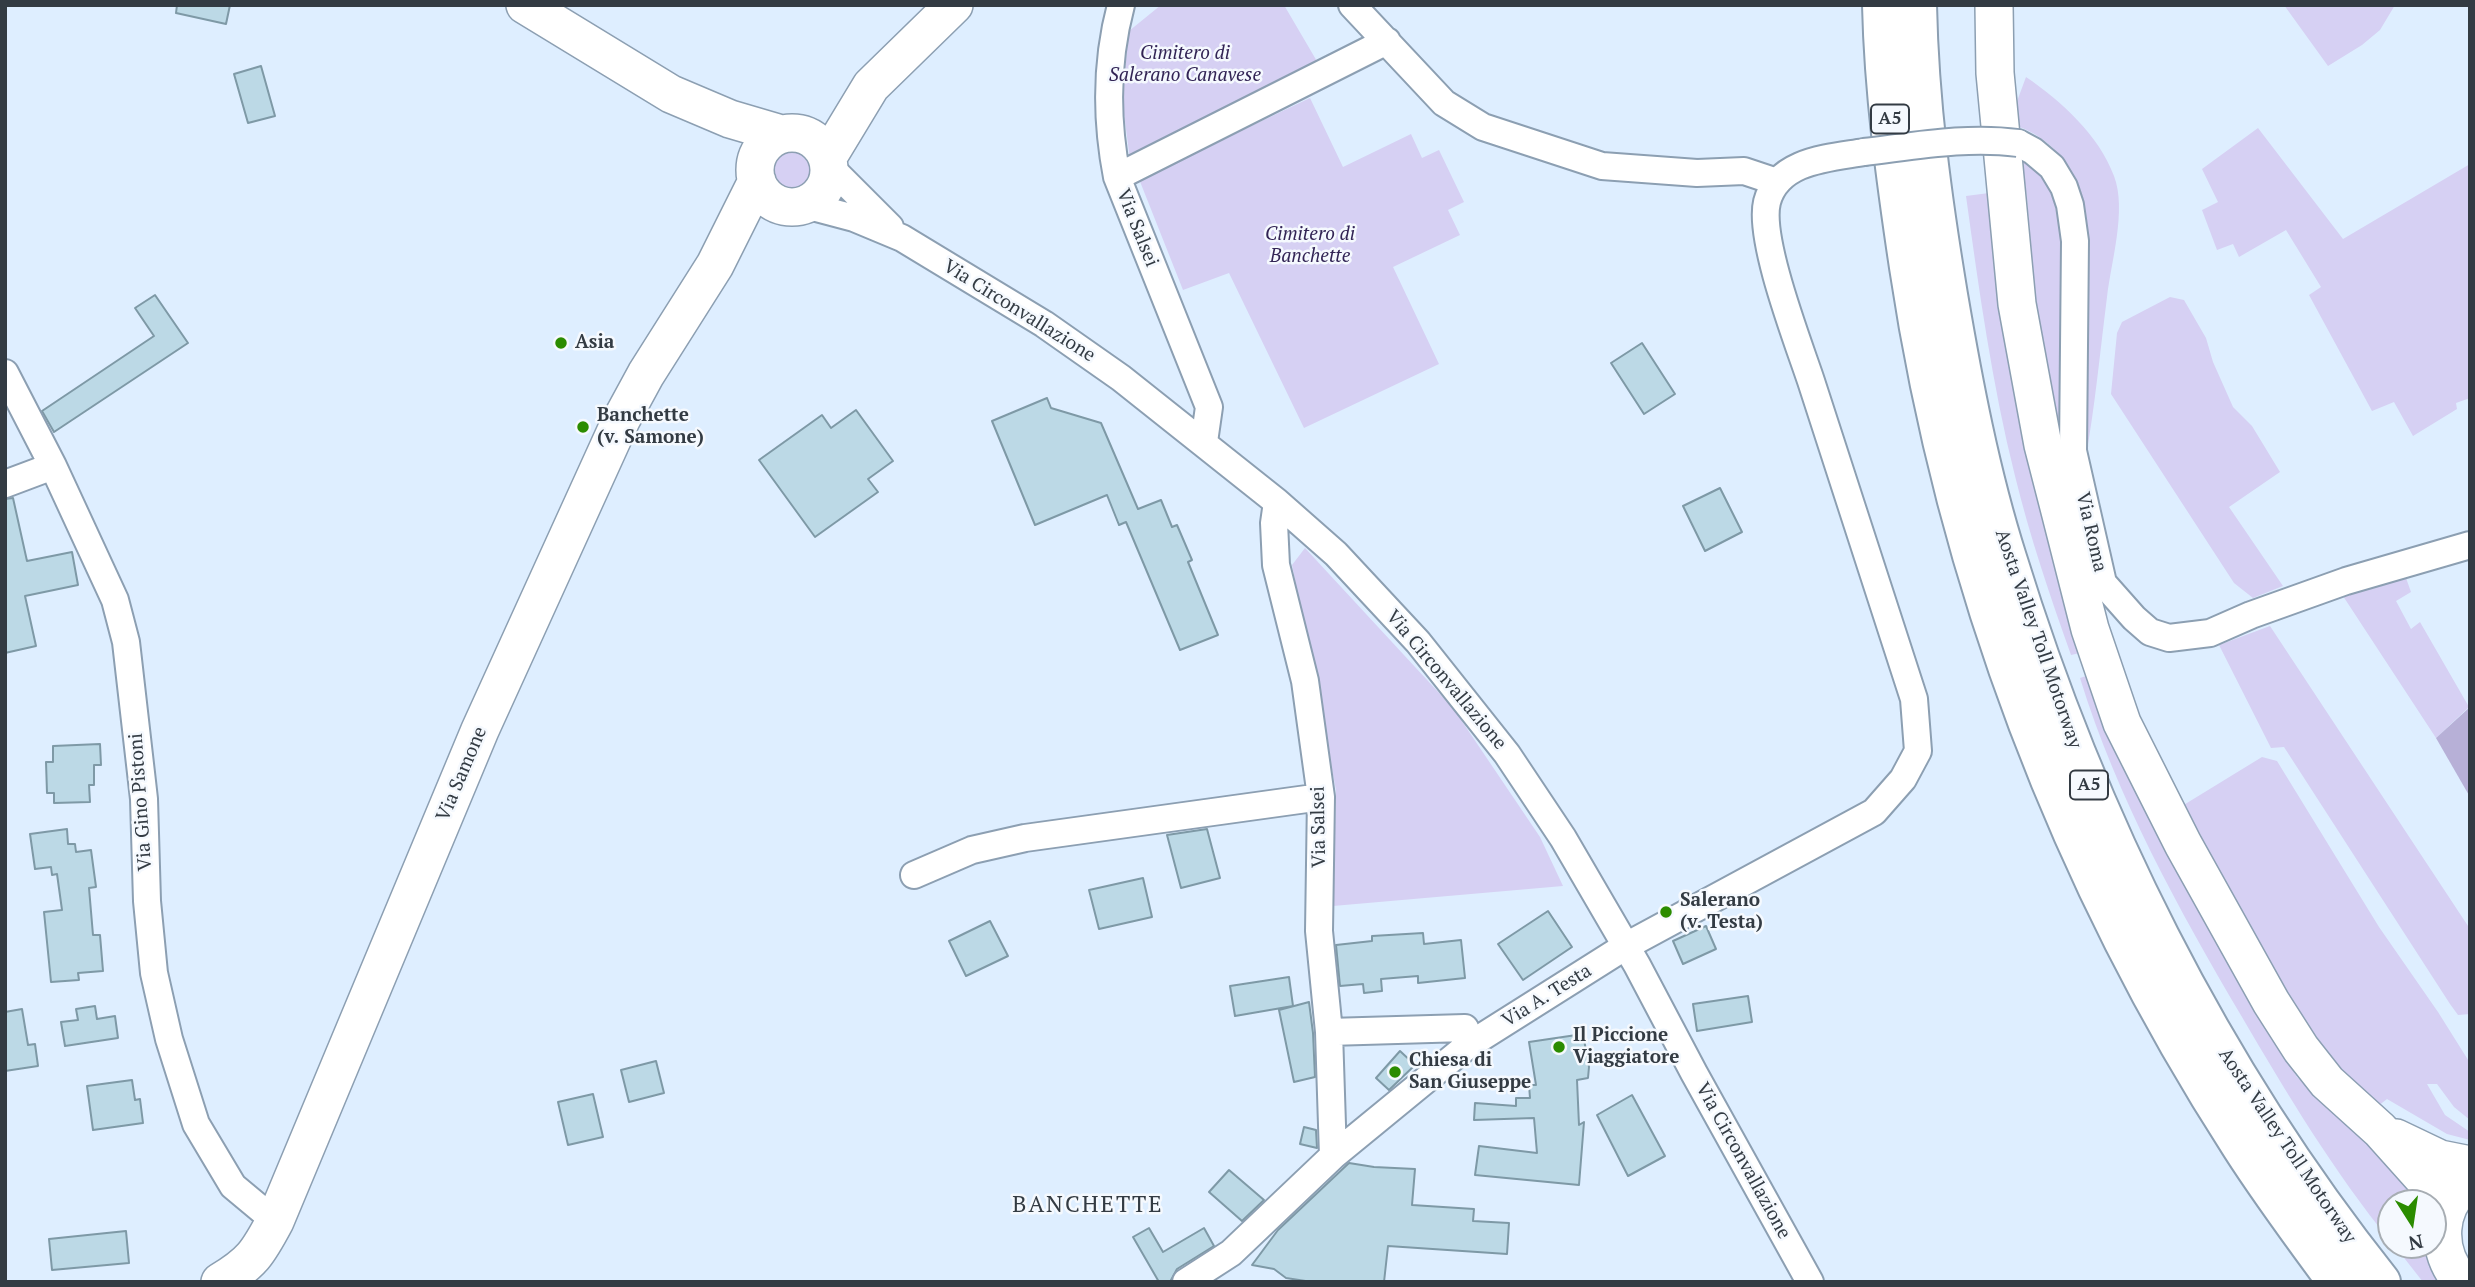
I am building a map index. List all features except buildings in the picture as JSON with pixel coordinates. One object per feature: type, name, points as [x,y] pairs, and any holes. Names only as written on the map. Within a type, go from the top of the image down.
[{"type":"highway","name":"Aosta Valley Toll Motorway","points":[[1882,5],[1895,164],[1915,308],[1930,391],[1973,564],[2008,673],[2078,847],[2145,984],[2241,1147],[2337,1282]]},
{"type":"highway","name":"Aosta Valley Toll Motorway","points":[[1917,5],[1928,166],[1964,384],[2000,533],[2034,640],[2096,801],[2176,968],[2218,1043],[2271,1127],[2328,1212],[2381,1282]]},
{"type":"main road","points":[[525,5],[670,94],[730,119],[811,137],[820,145],[829,162],[829,179],[824,190],[816,199],[799,206],[780,205],[769,199],[756,178],[720,138],[670,94]]},
{"type":"main road","points":[[756,178],[758,154],[765,144],[789,134],[871,86],[954,5]]},
{"type":"main road","points":[[1994,5],[1995,73],[2017,304],[2043,445],[2090,629],[2122,723],[2183,844],[2271,1002],[2301,1049],[2327,1082],[2380,1130],[2459,1193],[2443,1220],[2443,1247],[2452,1269],[2462,1282]]},
{"type":"main road","points":[[829,162],[871,86]]},
{"type":"main road","name":"Via Samone","points":[[220,1282],[238,1272],[257,1256],[275,1221],[480,730],[615,433],[646,374],[715,265],[756,178]]},
{"type":"main road","name":"Via Samone","points":[[715,265],[769,222],[799,206]]},
{"type":"main road","points":[[2380,1130],[2440,1159],[2470,1165]]},
{"type":"street","name":"Via Salsei","points":[[1121,5],[1114,29],[1109,83],[1109,138],[1117,177],[1209,407],[1203,442]]},
{"type":"street","points":[[1352,5],[1444,103],[1483,127],[1602,166],[1696,173],[1744,171],[1777,182]]},
{"type":"street","points":[[1117,177],[1387,41]]},
{"type":"street","name":"Via Roma","points":[[1777,182],[1796,167],[1815,161],[1864,152],[1973,140],[2018,143],[2033,151],[2052,167],[2064,187],[2070,205],[2075,241],[2073,451],[2103,583],[2150,632],[2169,638],[2210,632],[2346,581],[2470,545]]},
{"type":"street","name":"Via Circonvallazione","points":[[829,162],[902,238]]},
{"type":"street","name":"Via A. Testa","points":[[1186,1282],[1231,1253],[1333,1156],[1466,1047],[1626,946],[1874,812],[1903,779],[1918,751],[1914,699],[1771,254],[1766,227],[1767,202],[1777,182]]},
{"type":"street","name":"Via Circonvallazione","points":[[799,206],[853,218],[902,238],[1044,324],[1121,378],[1203,442],[1336,554],[1418,642],[1507,754],[1563,838],[1626,946],[1810,1282]]},
{"type":"street","name":"Via Gino Pistoni","points":[[5,373],[53,466],[115,600],[126,642],[144,799],[147,901],[154,972],[169,1039],[196,1124],[233,1186],[275,1221]]},
{"type":"street","points":[[5,484],[53,466]]},
{"type":"street","name":"Via Salsei","points":[[1277,502],[1274,523],[1276,565],[1305,681],[1321,797],[1319,931],[1329,1032],[1333,1156]]},
{"type":"street","points":[[914,875],[972,850],[1025,838],[1321,797]]},
{"type":"street","points":[[1329,1032],[1465,1028],[1466,1047]]},
{"type":"green space","name":"Cimitero di Salerano Canavese","points":[[1161,5],[1284,5],[1318,63],[1130,160],[1122,98],[1129,31]]},
{"type":"green space","points":[[2284,5],[2395,5],[2380,30],[2328,66]]},
{"type":"green space","points":[[2026,77],[2065,108],[2089,133],[2107,161],[2118,190],[2119,220],[2085,462],[2083,350],[2088,251],[2085,218],[2077,187],[2063,160],[2041,138],[2009,123]]},
{"type":"green space","name":"Cimitero di Banchette","points":[[1310,98],[1343,167],[1411,134],[1422,158],[1439,150],[1464,202],[1448,210],[1460,235],[1393,267],[1439,364],[1304,428],[1229,273],[1183,290],[1139,179]]},
{"type":"green space","points":[[2258,128],[2343,239],[2470,164],[2470,398],[2456,403],[2457,409],[2413,436],[2394,402],[2372,411],[2309,295],[2321,287],[2286,230],[2239,257],[2233,244],[2217,250],[2202,210],[2218,202],[2202,169]]},
{"type":"green space","points":[[792,149],[800,150],[806,155],[811,161],[811,177],[806,183],[800,188],[792,189],[784,188],[778,183],[773,177],[772,169],[773,161],[778,155],[784,150]]},
{"type":"green space","points":[[2021,156],[2038,171],[2054,192],[2062,223],[2061,451],[2040,366],[2027,198]]},
{"type":"green space","points":[[1989,193],[2080,653],[2071,655],[2021,499],[1993,372],[1966,196]]},
{"type":"green space","points":[[2170,297],[2184,300],[2206,338],[2213,362],[2233,407],[2252,426],[2280,472],[2229,507],[2283,586],[2253,598],[2234,583],[2111,394],[2117,333],[2122,322]]},
{"type":"green space","points":[[1305,548],[1453,708],[1540,837],[1563,886],[1333,906],[1336,790],[1292,565]]},
{"type":"green space","points":[[2406,578],[2411,592],[2396,601],[2411,629],[2420,622],[2469,707],[2436,738],[2343,596]]},
{"type":"green space","points":[[2270,626],[2470,929],[2470,1014],[2458,1015],[2450,1004],[2284,747],[2271,748],[2219,645]]},
{"type":"green space","points":[[2086,676],[2118,759],[2237,981],[2297,1077],[2398,1172],[2411,1189],[2377,1189],[2377,1224],[2294,1104],[2218,977],[2131,810],[2095,723],[2080,678]]},
{"type":"green space","points":[[2262,757],[2277,761],[2379,927],[2470,1063],[2470,1120],[2454,1107],[2437,1084],[2427,1084],[2445,1115],[2470,1132],[2470,1140],[2447,1134],[2387,1099],[2373,1110],[2311,1039],[2182,806]]},
{"type":"green space","points":[[2405,1259],[2437,1259],[2446,1282],[2423,1282]]},
{"type":"shaded area","points":[[2470,707],[2470,797],[2436,738]]},
{"type":"place","name":"Asia","points":[[561,343]]},
{"type":"place","name":"Banchette (v. Samone)","points":[[583,427]]},
{"type":"place","name":"Salerano (v. Testa)","points":[[1666,912]]},
{"type":"place","name":"Il Piccione Viaggiatore","points":[[1559,1047]]},
{"type":"place","name":"Chiesa di San Giuseppe","points":[[1395,1072]]},
{"type":"district","name":"BANCHETTE","points":[[1088,1205]]}]
